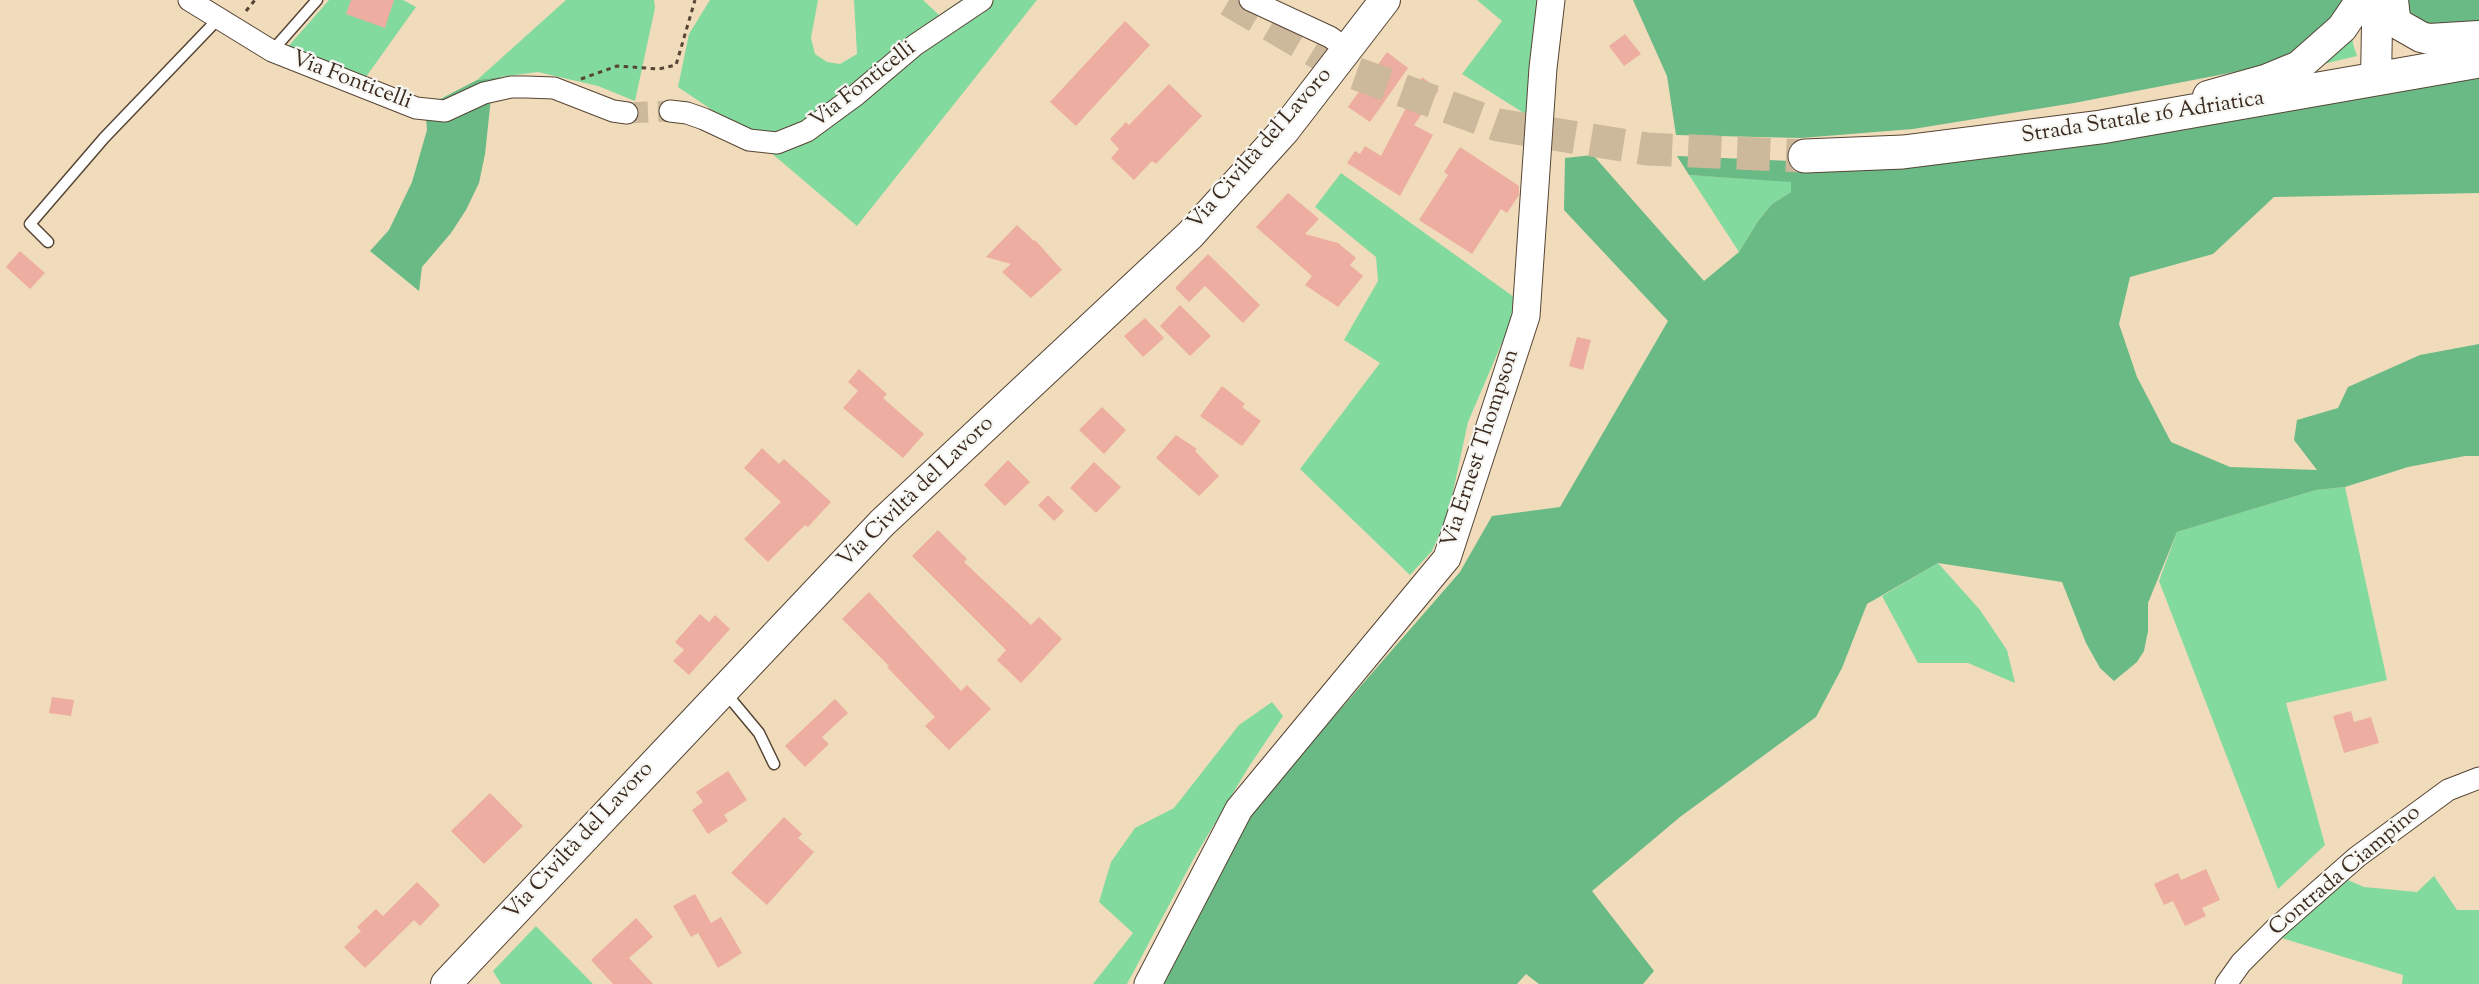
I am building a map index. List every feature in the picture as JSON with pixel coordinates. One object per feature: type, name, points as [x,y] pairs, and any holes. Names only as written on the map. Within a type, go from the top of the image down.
[{"type":"main road","name":"Via Civiltà del Lavoro","points":[[446,984],[882,523],[1190,235],[1284,131],[1385,0]]},
{"type":"main road","points":[[2393,0],[2395,18],[2400,25],[2421,37],[2429,39],[2479,36]]},
{"type":"main road","points":[[2102,127],[2265,80],[2299,66],[2368,2],[2377,24],[2376,80]]},
{"type":"main road","name":"Strada Statale 16 Adriatica","points":[[1805,156],[1903,152],[2102,127],[2479,61]]},
{"type":"street","name":"Via Fonticelli","points":[[189,0],[272,51],[416,108],[445,111],[484,93],[511,87],[554,88],[613,111],[627,113]]},
{"type":"street","name":"Via Fonticelli","points":[[670,111],[687,113],[704,119],[749,140],[777,143],[807,130],[856,95],[915,45],[982,0]]},
{"type":"street","points":[[1250,0],[1330,37],[1347,49]]},
{"type":"street","name":"Via Ernest Thompson","points":[[1148,984],[1239,809],[1447,558],[1526,316],[1543,68],[1551,0]]},
{"type":"street","name":"Contrada Ciampino","points":[[2226,984],[2241,963],[2275,929],[2357,857],[2448,790],[2479,778]]},
{"type":"lane","points":[[272,51],[317,0]]},
{"type":"lane","points":[[48,242],[30,224],[104,138],[219,18]]},
{"type":"lane","points":[[724,691],[759,733],[774,764]]},
{"type":"path","points":[[564,92],[583,77],[617,66],[659,69],[676,65],[695,0]]},
{"type":"green space","points":[[329,0],[403,0],[416,7],[363,81],[286,49]]},
{"type":"green space","points":[[566,0],[654,0],[655,8],[635,101],[598,86],[538,72],[477,80]]},
{"type":"green space","points":[[710,0],[818,0],[811,38],[815,54],[827,62],[840,64],[857,54],[854,0],[923,0],[939,15],[961,0],[1037,0],[857,226],[755,139],[678,87],[689,34]]},
{"type":"green space","points":[[1477,0],[1541,0],[1530,117],[1462,74],[1502,21]]},
{"type":"green space","points":[[1633,0],[2343,0],[2327,26],[2304,47],[2271,65],[2074,103],[1913,129],[1801,138],[1676,135],[1667,76]]},
{"type":"green space","points":[[2404,0],[2479,0],[2479,29],[2445,30],[2411,18]]},
{"type":"green space","points":[[2352,27],[2353,44],[2357,56],[2311,67]]},
{"type":"green space","points":[[2479,76],[2479,193],[2274,197],[2213,254],[2130,277],[2119,324],[2137,377],[2171,442],[2230,467],[2317,470],[2294,440],[2297,420],[2338,408],[2348,387],[2420,355],[2479,344],[2479,456],[2465,456],[2408,467],[2345,487],[2316,490],[2177,532],[2148,603],[2148,631],[2144,651],[2137,662],[2114,681],[2100,668],[2086,643],[2062,582],[1938,563],[1867,604],[1842,668],[1816,717],[1680,817],[1592,891],[1654,971],[1643,984],[1539,984],[1526,974],[1517,984],[1149,984],[1251,812],[1460,572],[1492,516],[1560,507],[1668,321],[1564,210],[1565,158],[1593,155],[1704,281],[1739,252],[1758,221],[1772,204],[1791,192],[1791,182],[1689,175],[1677,156],[1791,161]]},
{"type":"green space","points":[[500,77],[491,98],[485,154],[479,183],[466,210],[451,233],[422,267],[419,291],[370,251],[389,230],[412,182],[427,130],[425,107],[477,80]]},
{"type":"green space","points":[[1341,173],[1514,297],[1510,324],[1468,422],[1448,515],[1432,551],[1410,575],[1300,469],[1380,363],[1344,340],[1378,281],[1376,257],[1315,207]]},
{"type":"green space","points":[[1689,175],[1791,181],[1791,192],[1772,204],[1758,221],[1739,252]]},
{"type":"green space","points":[[2345,487],[2387,680],[2286,703],[2325,845],[2278,889],[2159,581],[2177,532],[2316,490]]},
{"type":"green space","points":[[1938,563],[1980,610],[2007,650],[2015,683],[1968,663],[1918,663],[1882,596]]},
{"type":"green space","points":[[1272,702],[1283,716],[1248,768],[1194,858],[1127,984],[1093,984],[1133,933],[1099,902],[1111,862],[1135,828],[1174,808],[1239,725]]},
{"type":"green space","points":[[2434,876],[2457,910],[2479,910],[2479,984],[2402,984],[2403,975],[2275,936],[2341,877],[2364,887],[2417,892]]},
{"type":"green space","points":[[536,926],[593,984],[501,984],[493,971]]},
{"type":"building","points":[[351,0],[394,0],[385,28],[346,14]]},
{"type":"building","points":[[1125,21],[1150,45],[1076,126],[1050,102]]},
{"type":"building","points":[[1625,34],[1641,54],[1624,66],[1609,46]]},
{"type":"building","points":[[1387,52],[1408,68],[1370,122],[1348,107]]},
{"type":"building","points":[[1422,77],[1439,90],[1414,125],[1433,135],[1400,196],[1347,163],[1355,151],[1360,154],[1365,146],[1381,156]]},
{"type":"building","points":[[1169,84],[1202,116],[1156,164],[1152,161],[1134,180],[1111,158],[1119,149],[1110,139],[1126,122],[1129,125]]},
{"type":"building","points":[[1460,147],[1519,186],[1519,195],[1507,213],[1501,209],[1472,254],[1419,220],[1448,175],[1444,172]]},
{"type":"building","points":[[1288,193],[1319,219],[1305,234],[1338,243],[1356,258],[1350,265],[1363,276],[1338,307],[1305,285],[1312,276],[1256,227]]},
{"type":"building","points":[[1017,225],[1035,240],[1062,270],[1031,298],[1002,272],[1011,264],[986,257]]},
{"type":"building","points":[[20,251],[45,273],[30,289],[6,267]]},
{"type":"building","points":[[1208,254],[1260,305],[1243,323],[1205,286],[1189,302],[1175,288]]},
{"type":"building","points":[[1180,305],[1211,336],[1190,356],[1160,326]]},
{"type":"building","points":[[1145,318],[1164,338],[1143,357],[1124,336]]},
{"type":"building","points":[[1577,337],[1591,340],[1583,370],[1569,366]]},
{"type":"building","points":[[859,369],[887,394],[883,398],[924,434],[903,458],[843,408],[858,391],[848,382]]},
{"type":"building","points":[[1222,386],[1245,404],[1242,407],[1261,421],[1242,446],[1200,416]]},
{"type":"building","points":[[1102,407],[1126,430],[1104,454],[1079,430]]},
{"type":"building","points":[[1176,435],[1197,449],[1195,451],[1219,476],[1199,496],[1156,458]]},
{"type":"building","points":[[762,448],[779,464],[784,459],[831,502],[808,527],[805,525],[768,562],[744,539],[781,502],[744,468]]},
{"type":"building","points":[[1008,460],[1030,482],[1005,506],[984,485]]},
{"type":"building","points":[[1094,462],[1121,487],[1096,513],[1070,488]]},
{"type":"building","points":[[1048,495],[1064,511],[1054,521],[1038,505]]},
{"type":"building","points":[[938,530],[967,559],[964,562],[1031,625],[1039,617],[1062,639],[1021,683],[997,660],[1006,650],[912,556]]},
{"type":"building","points":[[869,592],[961,691],[967,685],[991,709],[949,750],[925,726],[935,717],[842,619]]},
{"type":"building","points":[[700,614],[709,622],[715,615],[730,629],[689,675],[673,661],[684,650],[675,642]]},
{"type":"building","points":[[52,697],[74,700],[71,716],[49,713]]},
{"type":"building","points":[[835,699],[848,713],[822,737],[829,744],[805,767],[785,746]]},
{"type":"building","points":[[2351,711],[2354,722],[2371,717],[2379,743],[2344,753],[2333,716]]},
{"type":"building","points":[[728,771],[747,800],[724,815],[728,821],[708,834],[692,810],[703,802],[696,792]]},
{"type":"building","points":[[490,793],[523,826],[484,864],[451,831]]},
{"type":"building","points":[[784,817],[802,834],[798,838],[814,852],[767,905],[731,873]]},
{"type":"building","points":[[2206,869],[2220,900],[2202,908],[2206,916],[2185,926],[2173,901],[2164,905],[2154,884],[2178,873],[2181,880]]},
{"type":"building","points":[[417,882],[440,905],[420,926],[414,920],[365,968],[344,947],[361,931],[357,927],[376,909],[383,916]]},
{"type":"building","points":[[695,894],[711,923],[721,917],[742,953],[718,968],[698,933],[691,937],[673,906]]},
{"type":"building","points":[[636,918],[653,937],[629,958],[653,984],[613,984],[591,960]]},
{"type":"tunnel","points":[[1229,0],[1349,71],[1498,125],[1647,149],[1805,156]]},
{"type":"tunnel","points":[[627,113],[670,111]]}]
